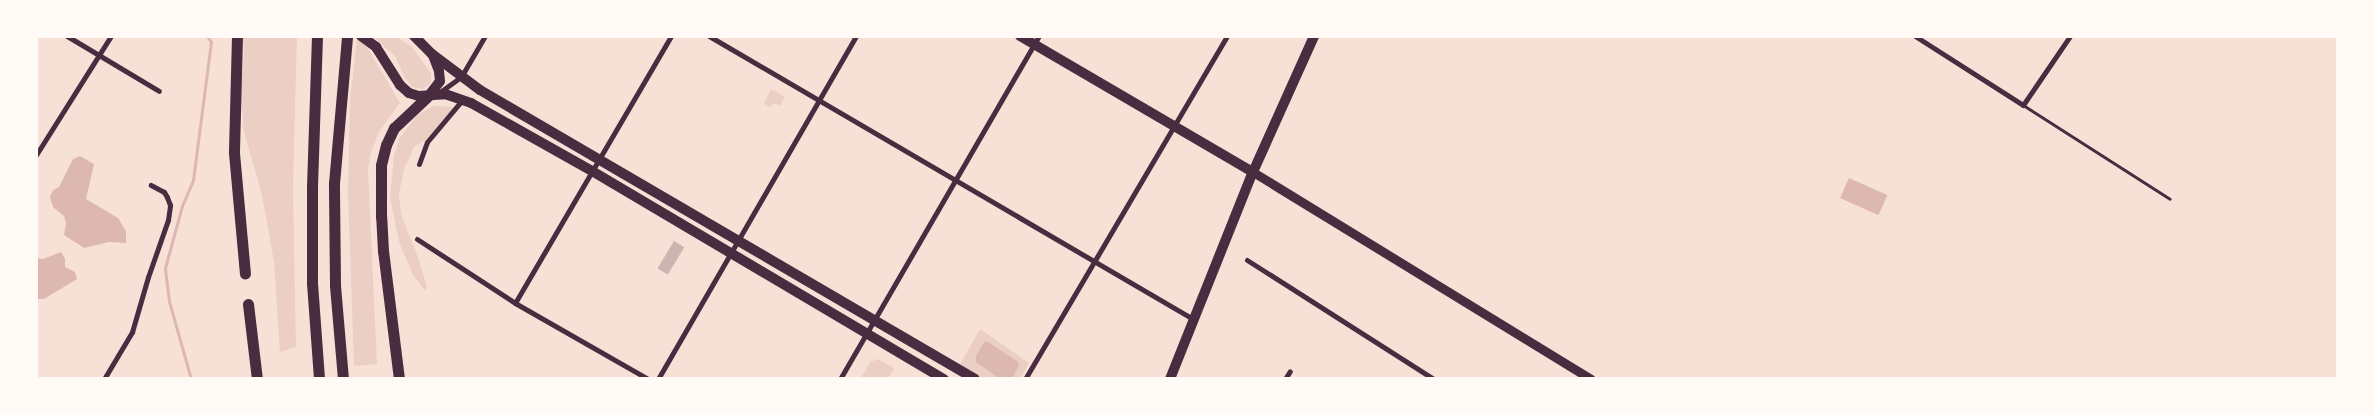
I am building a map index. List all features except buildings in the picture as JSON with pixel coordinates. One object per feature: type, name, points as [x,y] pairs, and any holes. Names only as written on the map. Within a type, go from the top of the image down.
[{"type":"highway","points":[[237,36],[234,153],[244,274]]},
{"type":"highway","points":[[317,36],[312,187],[312,273],[319,379]]},
{"type":"highway","points":[[343,379],[335,285],[334,183],[347,41]]},
{"type":"highway","points":[[399,379],[383,250],[380,207],[381,166],[386,145],[394,128],[434,94]]},
{"type":"highway","points":[[248,304],[257,379]]},
{"type":"main road","points":[[361,36],[376,47],[404,90],[414,95],[434,94],[467,101],[592,171],[944,379]]},
{"type":"main road","points":[[414,36],[432,54],[480,90],[975,379]]},
{"type":"main road","points":[[423,36],[440,76],[434,94]]},
{"type":"main road","points":[[1020,36],[1037,40],[1591,379]]},
{"type":"main road","points":[[1170,379],[1253,172],[1314,36]]},
{"type":"main road","points":[[467,101],[480,90]]},
{"type":"street","points":[[67,36],[159,90]]},
{"type":"street","points":[[36,155],[111,36]]},
{"type":"street","points":[[434,94],[461,77],[485,36]]},
{"type":"street","points":[[515,303],[671,36]]},
{"type":"street","points":[[710,36],[1193,318]]},
{"type":"street","points":[[658,379],[856,36]]},
{"type":"street","points":[[1025,379],[1227,36]]},
{"type":"street","points":[[1915,36],[2023,105],[2070,36]]},
{"type":"street","points":[[840,379],[957,181],[1037,40]]},
{"type":"street","points":[[418,164],[427,142],[467,101]]},
{"type":"street","points":[[104,379],[132,332],[148,277],[168,220],[170,205],[167,196],[164,192],[151,185]]},
{"type":"street","points":[[418,239],[515,303],[648,379]]},
{"type":"street","points":[[1247,260],[1434,379]]},
{"type":"street","points":[[1285,379],[1290,371]]},
{"type":"lane","points":[[2023,105],[2170,200]]},
{"type":"shaded area","points":[[243,36],[297,36],[293,189],[296,347],[280,352],[274,262],[262,195],[244,132],[241,98]]},
{"type":"shaded area","points":[[372,36],[396,36],[412,47],[431,73],[431,83],[423,89],[412,87],[404,76],[395,56]]},
{"type":"shaded area","points":[[357,38],[367,47],[400,103],[379,132],[371,152],[368,169],[377,364],[354,366],[348,193],[350,100]]},
{"type":"shaded area","points":[[771,89],[785,97],[780,106],[774,103],[770,107],[764,104]]},
{"type":"shaded area","points":[[434,106],[454,107],[427,139],[414,147],[404,169],[399,194],[401,214],[419,260],[427,287],[425,291],[413,275],[399,242],[390,197],[394,156],[399,139],[418,114]]},
{"type":"shaded area","points":[[80,156],[94,164],[86,199],[118,218],[126,231],[126,243],[109,242],[84,248],[64,235],[66,223],[64,216],[53,207],[50,197],[53,190],[59,187],[73,159]]},
{"type":"shaded area","points":[[1849,178],[1887,195],[1878,215],[1840,198]]},
{"type":"shaded area","points":[[61,252],[65,259],[65,267],[75,272],[77,279],[44,299],[36,299],[36,258],[43,259]]},
{"type":"shaded area","points":[[980,329],[1029,363],[1020,379],[984,379],[960,364]]},
{"type":"shaded area","points":[[984,342],[988,342],[1018,362],[1019,365],[1012,379],[1000,379],[976,362],[976,356]]},
{"type":"shaded area","points":[[878,359],[894,368],[888,379],[861,378],[870,362]]},
{"type":"waterway","points":[[191,379],[169,301],[165,268],[182,206],[193,180],[211,42],[207,36]]}]
